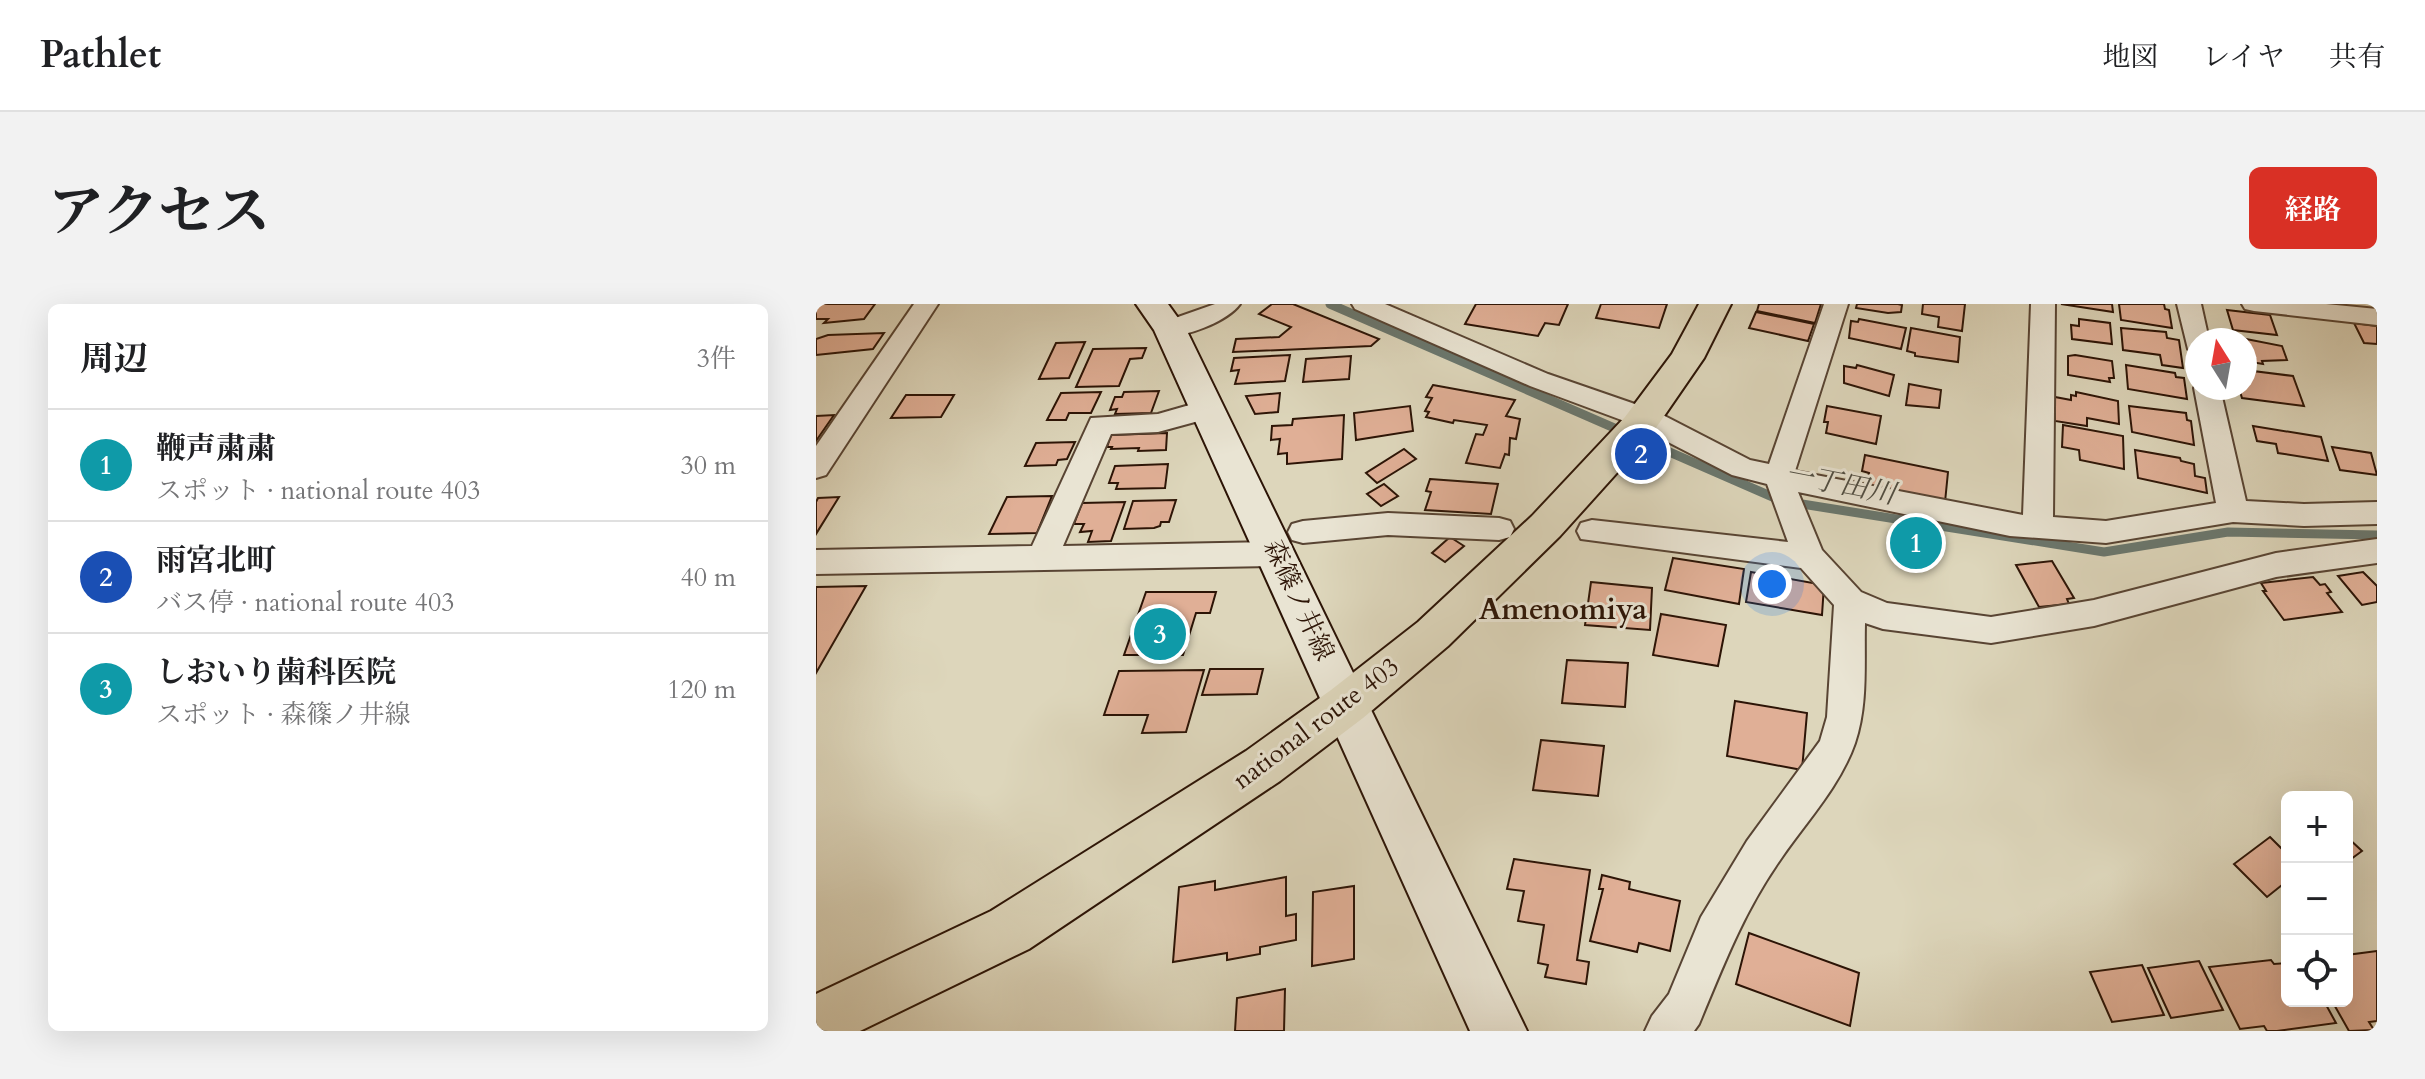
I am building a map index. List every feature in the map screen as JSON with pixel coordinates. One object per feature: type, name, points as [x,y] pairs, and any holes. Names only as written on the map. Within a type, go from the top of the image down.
[{"type":"highway","name":"national route 403","points":[[816,1023],[1010,930],[1263,766],[1347,704],[1433,634],[1546,526],[1636,429],[1687,358],[1715,304]]},
{"type":"main road","name":"森篠ノ井線","points":[[1161,316],[1207,409],[1290,543],[1347,704],[1499,1031]]},
{"type":"street","points":[[816,468],[926,304]]},
{"type":"street","points":[[1161,316],[1220,313],[1228,304]]},
{"type":"street","points":[[1364,304],[1539,380],[1636,429],[1742,468],[1784,493],[1810,557],[1850,601],[1883,616],[1991,630],[2094,613],[2276,565],[2377,551]]},
{"type":"street","points":[[1784,493],[1836,304]]},
{"type":"street","points":[[2038,526],[2043,304]]},
{"type":"street","points":[[2189,304],[2194,328]]},
{"type":"street","points":[[2254,304],[2377,317]]},
{"type":"street","points":[[2210,400],[2233,511]]},
{"type":"street","points":[[1042,558],[1101,425],[1158,423],[1207,409]]},
{"type":"street","points":[[1784,493],[1819,487],[1995,522],[2106,532],[2233,511],[2304,515],[2377,513]]},
{"type":"street","points":[[816,562],[1042,558],[1290,543],[1388,524],[1499,529]]},
{"type":"street","points":[[1592,531],[1810,557]]},
{"type":"street","points":[[1667,1031],[1684,1009],[1715,931],[1761,854],[1821,772],[1836,746],[1845,717],[1850,601]]},
{"type":"building","points":[[816,304],[875,304],[864,319],[824,323],[828,319],[816,319]]},
{"type":"building","points":[[1272,304],[1293,304],[1379,339],[1371,346],[1233,352],[1236,339],[1279,337],[1291,327],[1259,314]]},
{"type":"building","points":[[1476,304],[1568,304],[1559,325],[1545,323],[1538,336],[1465,324]]},
{"type":"building","points":[[1601,304],[1667,304],[1659,328],[1596,318]]},
{"type":"building","points":[[1759,304],[1821,304],[1815,323],[1757,311]]},
{"type":"building","points":[[1857,304],[1902,305],[1901,312],[1888,313],[1856,308]]},
{"type":"building","points":[[1923,304],[1965,304],[1962,331],[1938,327],[1939,317],[1922,314]]},
{"type":"building","points":[[2061,304],[2112,304],[2113,312]]},
{"type":"building","points":[[2119,304],[2164,304],[2165,309],[2169,310],[2172,328],[2121,320]]},
{"type":"building","points":[[2227,310],[2270,315],[2277,335],[2257,333],[2257,328],[2232,328]]},
{"type":"building","points":[[1756,312],[1814,324],[1808,341],[1749,328]]},
{"type":"building","points":[[1859,319],[1906,328],[1901,349],[1849,338],[1851,321],[1858,322]]},
{"type":"building","points":[[2079,319],[2110,323],[2112,344],[2072,339],[2071,325],[2079,326]]},
{"type":"building","points":[[2354,323],[2377,326],[2377,344],[2364,343]]},
{"type":"building","points":[[1911,328],[1960,337],[1958,362],[1915,356],[1915,353],[1907,351]]},
{"type":"building","points":[[2121,328],[2166,332],[2167,338],[2179,340],[2183,368],[2162,365],[2160,355],[2123,350]]},
{"type":"building","points":[[884,333],[873,349],[816,355],[816,339],[828,335]]},
{"type":"building","points":[[2257,341],[2282,346],[2287,360],[2262,361],[2263,364],[2257,363]]},
{"type":"building","points":[[1085,342],[1069,378],[1039,379],[1056,343]]},
{"type":"building","points":[[1146,348],[1142,358],[1130,359],[1119,386],[1076,387],[1093,349]]},
{"type":"building","points":[[1290,355],[1285,381],[1235,384],[1239,370],[1231,371],[1234,358]]},
{"type":"building","points":[[1351,356],[1349,379],[1303,382],[1306,359]]},
{"type":"building","points":[[2068,356],[2112,361],[2114,378],[2109,378],[2110,382],[2068,375]]},
{"type":"building","points":[[1857,365],[1894,375],[1889,396],[1844,383],[1844,366],[1856,368]]},
{"type":"building","points":[[2126,365],[2175,373],[2176,377],[2184,378],[2185,399],[2128,389]]},
{"type":"building","points":[[2257,372],[2293,376],[2304,406],[2257,400]]},
{"type":"building","points":[[1909,384],[1941,390],[1939,408],[1906,405]]},
{"type":"building","points":[[1433,385],[1515,400],[1506,416],[1520,419],[1516,439],[1510,438],[1509,455],[1505,454],[1500,468],[1466,463],[1476,434],[1483,435],[1487,425],[1454,420],[1453,423],[1426,417],[1429,412],[1425,411],[1432,398],[1426,397]]},
{"type":"building","points":[[1159,391],[1151,413],[1115,414],[1117,409],[1110,410],[1115,397],[1122,397],[1124,392]]},
{"type":"building","points":[[1101,392],[1091,413],[1069,413],[1066,420],[1047,420],[1061,393]]},
{"type":"building","points":[[2076,392],[2118,401],[2119,424],[2087,418],[2087,426],[2055,421],[2055,397],[2071,400],[2071,395],[2076,396]]},
{"type":"building","points":[[1280,393],[1278,412],[1255,414],[1246,396]]},
{"type":"building","points":[[906,395],[954,395],[941,417],[891,418]]},
{"type":"building","points":[[1410,406],[1413,431],[1356,440],[1354,413]]},
{"type":"building","points":[[1827,406],[1881,416],[1876,444],[1826,433],[1828,422],[1824,422]]},
{"type":"building","points":[[2129,406],[2186,413],[2187,420],[2191,421],[2194,445],[2132,432]]},
{"type":"building","points":[[834,415],[816,441],[816,416]]},
{"type":"building","points":[[1344,415],[1342,459],[1287,464],[1287,453],[1278,454],[1280,439],[1271,440],[1272,426],[1292,425],[1293,419]]},
{"type":"building","points":[[2063,425],[2123,436],[2124,469],[2080,460],[2079,450],[2062,447]]},
{"type":"building","points":[[2253,426],[2321,437],[2328,461],[2278,453],[2276,444],[2257,441]]},
{"type":"building","points":[[1167,433],[1166,450],[1138,451],[1139,448],[1107,447],[1111,435]]},
{"type":"building","points":[[1075,442],[1067,459],[1058,460],[1056,465],[1025,466],[1036,443]]},
{"type":"building","points":[[2332,447],[2371,453],[2377,475],[2340,470]]},
{"type":"building","points":[[1404,449],[1416,459],[1377,483],[1366,473]]},
{"type":"building","points":[[2135,450],[2180,458],[2194,464],[2195,476],[2205,478],[2207,493],[2138,478]]},
{"type":"building","points":[[1865,455],[1948,472],[1945,502],[1866,485],[1869,473],[1862,471]]},
{"type":"building","points":[[1168,464],[1165,488],[1116,489],[1118,483],[1109,483],[1115,466]]},
{"type":"building","points":[[1430,479],[1498,484],[1491,514],[1425,510],[1431,492],[1426,491]]},
{"type":"building","points":[[1384,484],[1398,496],[1381,506],[1367,494]]},
{"type":"building","points":[[1052,496],[1037,533],[989,534],[1007,497]]},
{"type":"building","points":[[839,497],[816,534],[818,498]]},
{"type":"building","points":[[1176,500],[1169,522],[1161,522],[1154,528],[1124,529],[1133,501]]},
{"type":"building","points":[[1125,502],[1111,541],[1088,542],[1092,531],[1080,532],[1084,524],[1074,524],[1082,503]]},
{"type":"building","points":[[1450,537],[1464,546],[1445,562],[1432,553]]},
{"type":"building","points":[[1673,558],[1744,569],[1739,604],[1665,590]]},
{"type":"building","points":[[2052,561],[2074,598],[2067,599],[2069,604],[2039,607],[2016,565]]},
{"type":"building","points":[[1751,572],[1824,585],[1822,615],[1746,602]]},
{"type":"building","points":[[2363,572],[2377,586],[2377,602],[2362,605],[2338,576]]},
{"type":"building","points":[[2313,577],[2320,585],[2325,584],[2331,592],[2327,593],[2342,612],[2284,620],[2263,591],[2266,591],[2261,583]]},
{"type":"building","points":[[1591,582],[1652,588],[1650,630],[1585,625]]},
{"type":"building","points":[[866,586],[816,673],[816,587]]},
{"type":"building","points":[[1146,592],[1216,592],[1210,613],[1196,613],[1183,655],[1124,655]]},
{"type":"building","points":[[1661,614],[1726,625],[1718,666],[1653,655]]},
{"type":"building","points":[[1567,660],[1628,663],[1625,707],[1562,703]]},
{"type":"building","points":[[1210,669],[1263,669],[1257,694],[1202,695]]},
{"type":"building","points":[[1204,670],[1186,732],[1142,733],[1148,715],[1104,715],[1119,671]]},
{"type":"building","points":[[1735,701],[1807,713],[1802,770],[1727,756]]},
{"type":"building","points":[[1541,740],[1604,746],[1598,796],[1533,790]]},
{"type":"building","points":[[2270,837],[2281,848],[2281,886],[2267,897],[2234,864]]},
{"type":"building","points":[[2353,843],[2362,851],[2353,858]]},
{"type":"building","points":[[1514,859],[1590,870],[1577,960],[1589,962],[1586,984],[1545,977],[1548,965],[1538,963],[1544,925],[1518,921],[1524,891],[1507,889]]},
{"type":"building","points":[[1602,875],[1630,882],[1629,889],[1680,901],[1670,951],[1639,943],[1637,952],[1590,941],[1603,889],[1599,889]]},
{"type":"building","points":[[1286,877],[1286,916],[1296,914],[1296,940],[1260,947],[1260,954],[1227,960],[1227,953],[1173,962],[1179,887],[1215,881],[1215,890]]},
{"type":"building","points":[[1354,886],[1354,959],[1312,966],[1313,892]]},
{"type":"building","points":[[1749,933],[1859,973],[1850,1026],[1736,984]]},
{"type":"building","points":[[2377,951],[2377,1021],[2369,1022],[2374,1030],[2349,1031],[2335,1007],[2353,1007],[2353,954]]},
{"type":"building","points":[[2271,960],[2274,964],[2281,963],[2281,1007],[2327,1007],[2336,1023],[2277,1031],[2267,1031],[2264,1026],[2240,1029],[2209,967]]},
{"type":"building","points":[[2199,961],[2223,1010],[2171,1018],[2148,968]]},
{"type":"building","points":[[2142,965],[2164,1015],[2112,1022],[2090,972]]},
{"type":"building","points":[[1285,989],[1284,1031],[1235,1031],[1237,998]]},
{"type":"waterway","name":"一丁田川","points":[[1330,304],[1775,498],[1802,504],[2104,552],[2228,532],[2377,535]]},
{"type":"place","name":"雨宮北町","points":[[1641,454]]},
{"type":"place","name":"鞭声粛粛","points":[[1916,543]]},
{"type":"place","name":"しおいり歯科医院","points":[[1160,634]]},
{"type":"district","name":"Amenomiya","points":[[1563,609]]}]
